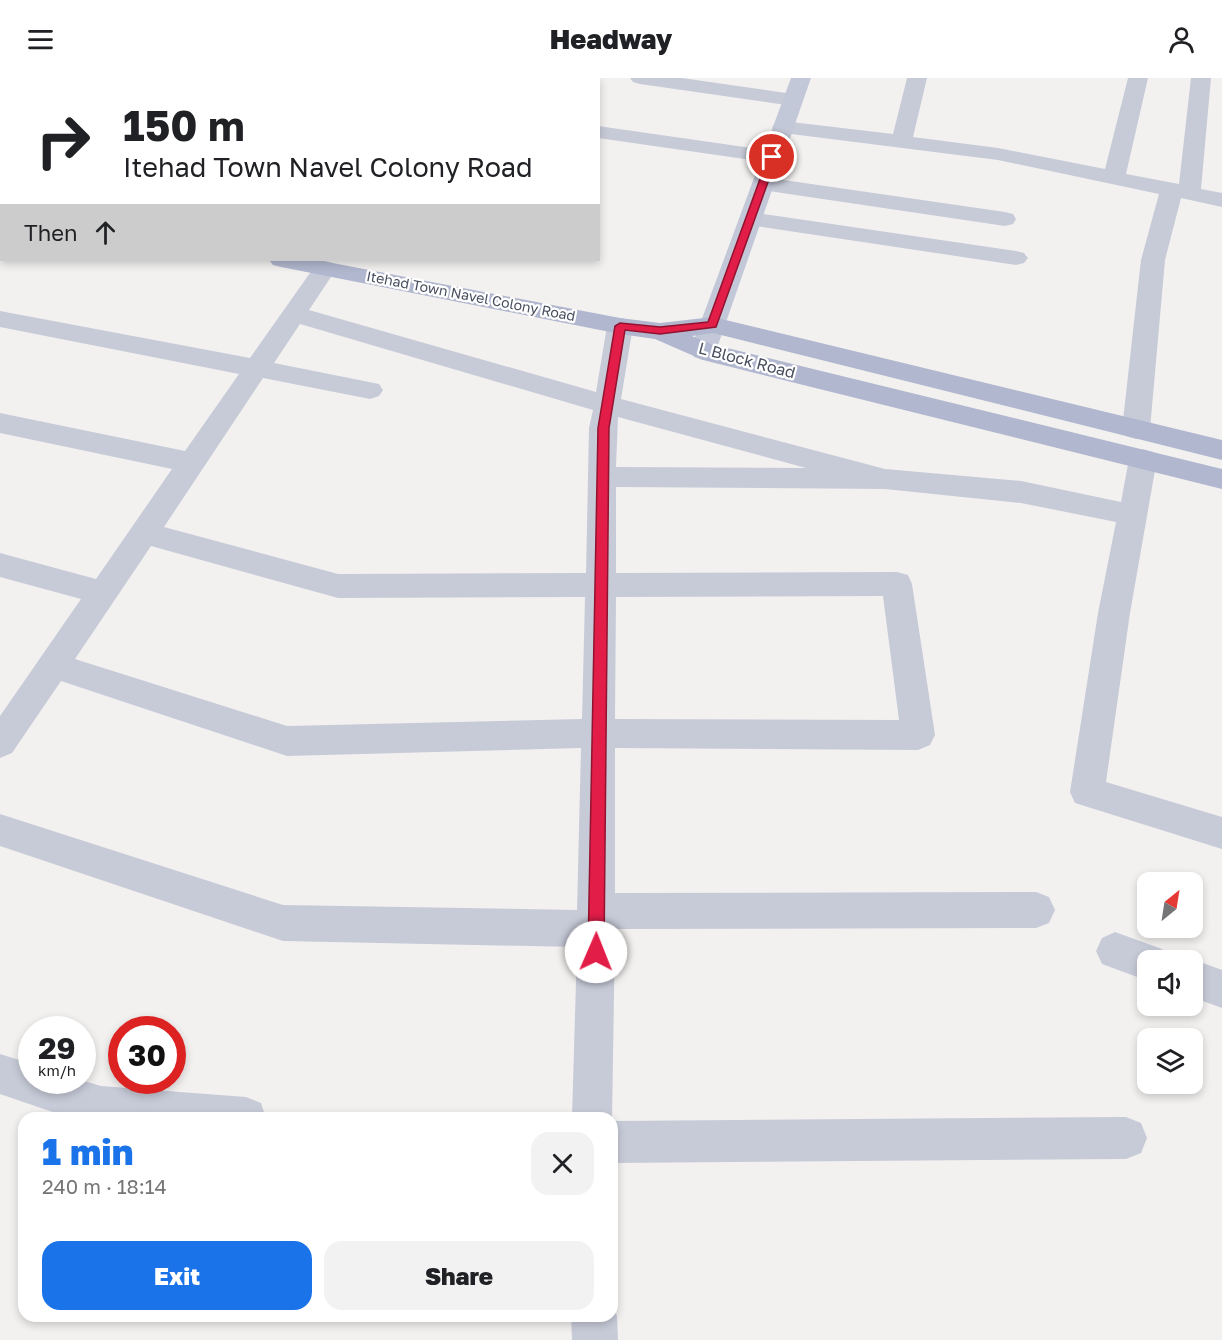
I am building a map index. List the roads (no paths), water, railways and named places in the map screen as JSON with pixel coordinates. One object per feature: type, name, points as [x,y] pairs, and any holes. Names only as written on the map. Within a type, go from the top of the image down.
[{"type":"main road","name":"Itehad Town Navel Colony Road","points":[[287,261],[620,326],[660,331]]},
{"type":"main road","name":"L Block Road","points":[[660,331],[712,325],[1222,450]]},
{"type":"main road","name":"L Block Road","points":[[660,331],[703,351],[1222,479]]},
{"type":"street","points":[[640,78],[793,100]]},
{"type":"street","points":[[703,351],[801,78]]},
{"type":"street","points":[[901,143],[917,78]]},
{"type":"street","points":[[1114,177],[1138,78]]},
{"type":"street","points":[[1136,429],[1153,260],[1180,191],[1201,78]]},
{"type":"street","points":[[783,128],[998,154],[1222,200]]},
{"type":"street","points":[[600,132],[772,157]]},
{"type":"street","points":[[763,184],[1005,219]]},
{"type":"street","points":[[750,219],[1016,258]]},
{"type":"street","points":[[3,735],[54,665],[326,267]]},
{"type":"street","points":[[294,314],[607,405],[885,479]]},
{"type":"street","points":[[0,319],[370,390]]},
{"type":"street","points":[[593,1112],[603,428],[620,326]]},
{"type":"street","points":[[0,423],[193,463]]},
{"type":"street","points":[[1143,459],[1114,613],[1087,792],[1222,833]]},
{"type":"street","points":[[603,477],[885,479],[1021,492],[1133,515]]},
{"type":"street","points":[[54,665],[287,741],[599,733],[918,735],[897,584],[338,586],[145,533]]},
{"type":"street","points":[[0,565],[103,593]]},
{"type":"street","points":[[0,830],[283,923],[596,920],[1036,910]]},
{"type":"street","points":[[1203,982],[1222,989]]},
{"type":"street","points":[[0,1074],[100,1107],[166,1112]]},
{"type":"street","points":[[618,1142],[1126,1138]]},
{"type":"street","points":[[594,1322],[595,1340]]}]
